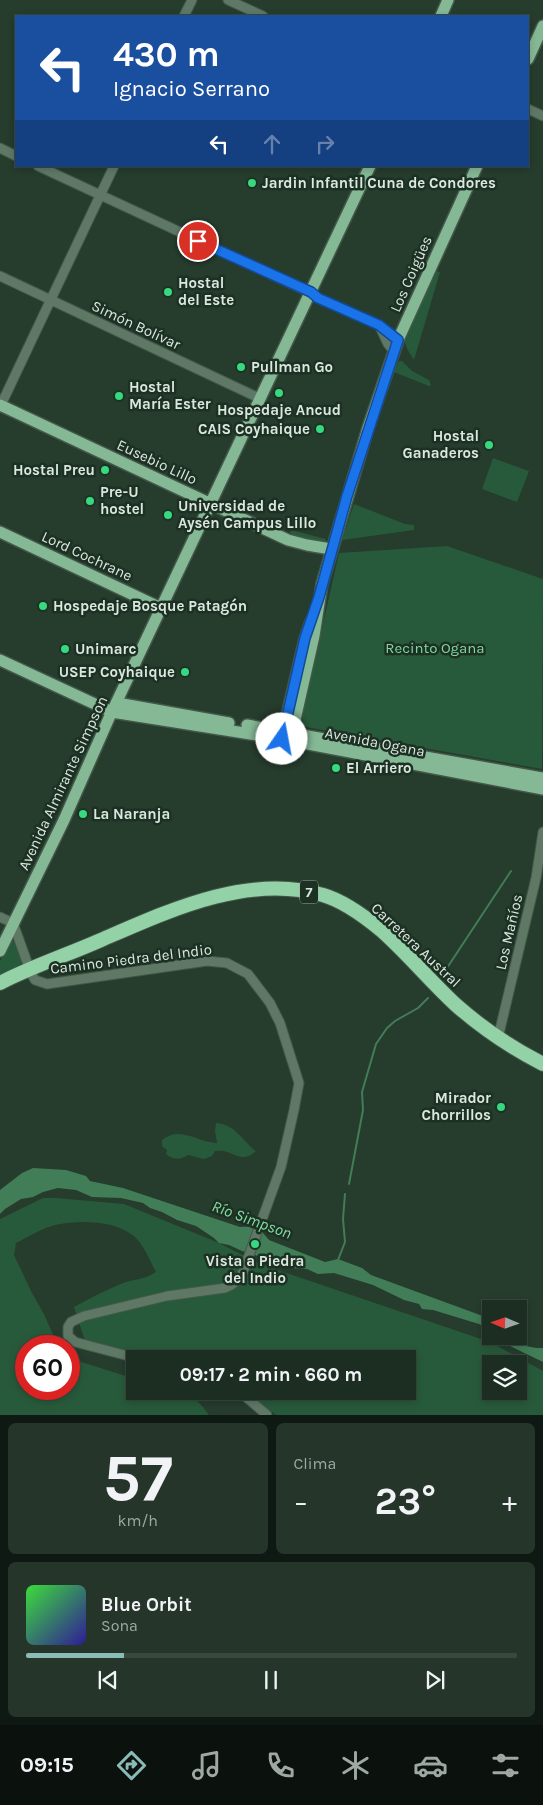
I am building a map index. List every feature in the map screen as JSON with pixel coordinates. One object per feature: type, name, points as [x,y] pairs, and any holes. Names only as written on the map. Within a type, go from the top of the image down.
[{"type":"highway","name":"Carretera Austral","points":[[0,983],[29,968],[98,942],[163,914],[238,891],[265,888],[292,889],[323,895],[350,907],[381,930],[456,1005],[498,1038],[543,1064]]},
{"type":"main road","points":[[440,15],[448,0]]},
{"type":"main road","points":[[529,57],[543,26]]},
{"type":"main road","name":"Avenida Almirante Simpson","points":[[0,951],[64,820],[114,708],[370,167]]},
{"type":"main road","name":"Los Coigües","points":[[286,734],[305,638],[319,597],[331,549],[396,346],[477,167]]},
{"type":"main road","name":"Eusebio Lillo","points":[[0,406],[288,540],[331,549]]},
{"type":"main road","name":"Lord Cochrane","points":[[0,532],[161,608]]},
{"type":"main road","name":"Avenida Ogana","points":[[0,660],[114,708],[286,734],[543,778]]},
{"type":"main road","name":"Avenida Ogana","points":[[286,734],[543,789]]},
{"type":"street","points":[[184,15],[192,0]]},
{"type":"street","points":[[228,0],[261,15]]},
{"type":"street","points":[[529,109],[543,116]]},
{"type":"street","points":[[0,148],[15,156]]},
{"type":"street","points":[[40,167],[379,325],[388,344],[396,346]]},
{"type":"street","points":[[0,406],[114,167]]},
{"type":"street","name":"Simón Bolívar","points":[[0,276],[261,399]]},
{"type":"street","name":"Los Mañíos","points":[[498,1038],[536,878],[543,832]]},
{"type":"street","points":[[0,917],[13,923],[29,968]]},
{"type":"street","name":"Camino Piedra del Indio","points":[[29,968],[35,980],[47,984],[206,961],[227,963],[248,974],[270,1003],[280,1023],[299,1083],[281,1167],[243,1272],[238,1280],[230,1286],[166,1296],[84,1316],[71,1322],[68,1327],[68,1336],[75,1342],[126,1355]]},
{"type":"street","points":[[250,1400],[267,1415]]},
{"type":"green space","points":[[435,271],[440,272],[414,360],[406,347],[405,338]]},
{"type":"green space","points":[[399,361],[402,361],[412,371],[429,380],[431,385],[429,386],[394,372]]},
{"type":"green space","points":[[493,458],[529,471],[517,502],[482,489]]},
{"type":"green space","points":[[354,504],[405,524],[414,525],[414,530],[342,540]]},
{"type":"green space","points":[[291,530],[326,539],[325,543],[293,536],[290,532]]},
{"type":"green space","name":"Recinto Ogana","points":[[447,546],[543,579],[542,769],[300,726],[339,553]]},
{"type":"green space","points":[[12,941],[22,961],[20,967],[0,978],[0,961]]},
{"type":"green space","points":[[216,1123],[223,1124],[234,1130],[256,1151],[241,1157],[227,1152],[215,1151],[212,1156],[204,1159],[188,1155],[182,1158],[174,1158],[166,1154],[167,1150],[162,1146],[162,1140],[176,1134],[183,1134],[217,1143]]},
{"type":"green space","points":[[43,1198],[124,1204],[219,1243],[260,1264],[482,1339],[482,1345],[495,1345],[514,1355],[482,1355],[482,1400],[527,1400],[527,1362],[543,1371],[543,1415],[276,1415],[256,1400],[416,1400],[416,1350],[126,1350],[126,1353],[85,1341],[74,1307],[128,1281],[147,1277],[156,1272],[144,1248],[134,1236],[126,1231],[106,1224],[65,1223],[40,1230],[16,1243],[14,1255],[53,1335],[15,1335],[15,1400],[80,1400],[80,1362],[126,1376],[126,1400],[194,1400],[209,1415],[0,1415],[0,1219]]},
{"type":"shaded area","points":[[33,1168],[66,1170],[86,1176],[90,1181],[123,1188],[240,1227],[257,1226],[269,1240],[325,1262],[338,1259],[362,1268],[371,1275],[482,1316],[482,1326],[433,1310],[422,1309],[419,1304],[404,1300],[373,1285],[334,1273],[318,1274],[307,1269],[290,1268],[285,1264],[219,1243],[196,1226],[177,1220],[143,1203],[121,1198],[92,1197],[76,1190],[58,1188],[33,1197],[21,1199],[0,1214],[0,1190],[22,1173]]},
{"type":"shaded area","points":[[523,1345],[543,1348],[543,1362],[510,1346]]},
{"type":"waterway","points":[[441,977],[511,871]]},
{"type":"waterway","points":[[349,1184],[363,1110],[362,1092],[376,1044],[387,1028],[395,1021],[418,1008],[428,998]]},
{"type":"waterway","points":[[338,1260],[345,1242],[343,1219],[345,1194]]},
{"type":"place","name":"Jardin Infantil Cuna de Condores","points":[[252,183]]},
{"type":"place","name":"Hostal del Este","points":[[168,292]]},
{"type":"place","name":"Pullman Go","points":[[241,367]]},
{"type":"place","name":"Hospedaje Ancud","points":[[279,393]]},
{"type":"place","name":"Hostal María Ester","points":[[119,396]]},
{"type":"place","name":"CAIS Coyhaique","points":[[320,429]]},
{"type":"place","name":"Hostal Ganaderos","points":[[489,445]]},
{"type":"place","name":"Hostal Preu","points":[[105,470]]},
{"type":"place","name":"Pre-U hostel","points":[[90,501]]},
{"type":"place","name":"Universidad de Aysén Campus Lillo","points":[[168,515]]},
{"type":"place","name":"Hospedaje Bosque Patagón","points":[[43,606]]},
{"type":"place","name":"Unimarc","points":[[65,649]]},
{"type":"place","name":"USEP Coyhaique","points":[[185,672]]},
{"type":"place","name":"El Arriero","points":[[336,768]]},
{"type":"place","name":"La Naranja","points":[[83,814]]},
{"type":"place","name":"Mirador Chorrillos","points":[[501,1107]]},
{"type":"place","name":"Vista a Piedra del Indio","points":[[255,1244]]},
{"type":"route","points":[[198,241],[379,325],[398,340],[368,428],[331,549],[319,597],[305,638],[282,739]]},
{"type":"water label","name":"Río Simpson","points":[[252,1219]]}]
